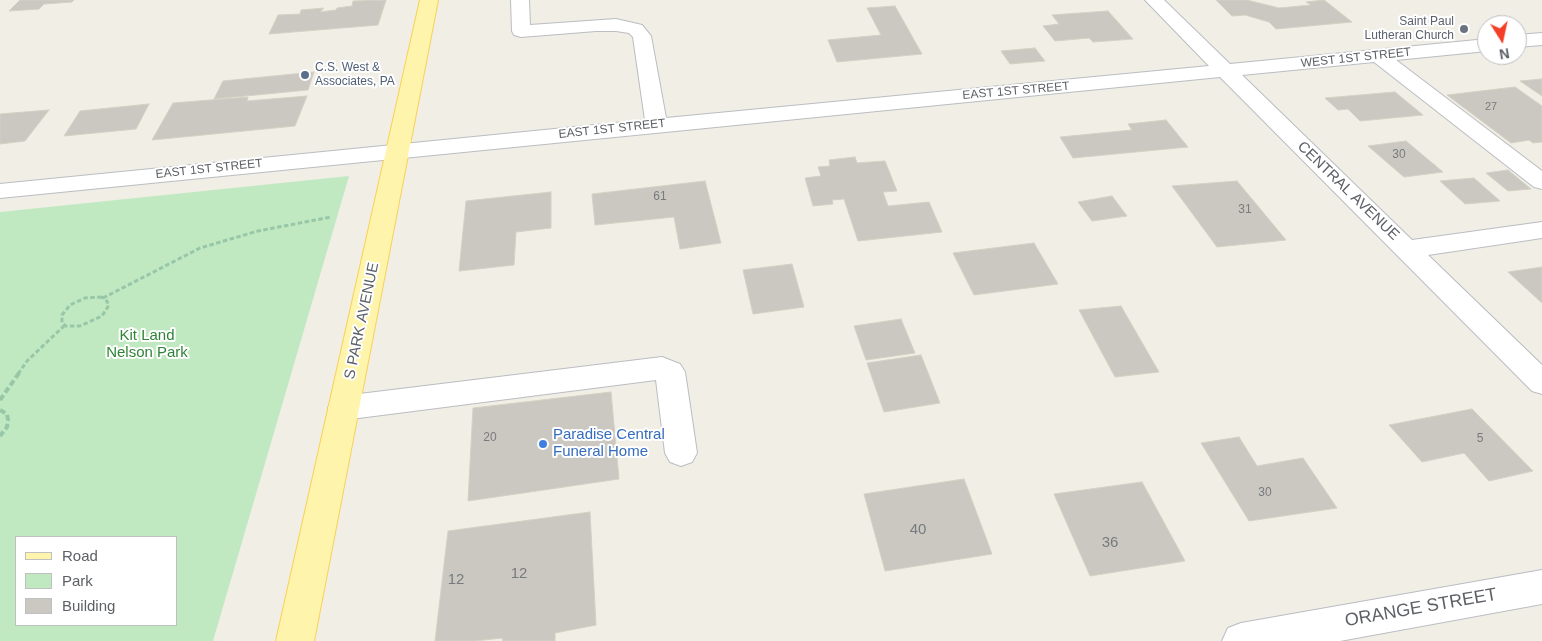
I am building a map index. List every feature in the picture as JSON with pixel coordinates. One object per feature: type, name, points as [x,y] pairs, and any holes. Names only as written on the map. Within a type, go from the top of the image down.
[{"type":"main road","name":"S PARK AVENUE","points":[[294,641],[429,0]]},
{"type":"street","points":[[520,0],[521,31],[603,25],[616,25],[635,29],[642,36],[657,124]]},
{"type":"street","name":"CENTRAL AVENUE","points":[[1154,0],[1542,383]]},
{"type":"street","points":[[1527,40],[1542,39]]},
{"type":"street","name":"WEST 1ST STREET","points":[[1225,71],[1477,45]]},
{"type":"street","points":[[1379,56],[1542,182]]},
{"type":"street","name":"EAST 1ST STREET","points":[[0,190],[657,124],[1225,71]]},
{"type":"street","points":[[1407,248],[1542,230]]},
{"type":"street","points":[[344,408],[662,368],[670,372],[681,453]]},
{"type":"street","name":"ORANGE STREET","points":[[1241,641],[1542,587]]},
{"type":"path","points":[[65,325],[61,319],[62,315],[70,305],[85,298],[103,298],[200,248],[258,231],[331,218]]},
{"type":"path","points":[[0,400],[27,361],[65,325],[80,326],[102,316],[109,305],[108,301],[103,298]]},
{"type":"path","points":[[0,410],[7,414],[8,420],[7,427],[0,436]]},
{"type":"green space","name":"Kit Land Nelson Park","points":[[349,176],[213,641],[0,641],[0,212]]},
{"type":"building","points":[[20,0],[74,0],[72,2],[44,4],[39,9],[9,11]]},
{"type":"building","points":[[386,0],[378,25],[269,34],[278,15],[300,14],[301,10],[324,8],[320,12],[336,10],[337,8],[352,6],[353,1]]},
{"type":"building","points":[[1216,0],[1247,0],[1279,8],[1311,5],[1306,2],[1324,0],[1352,22],[1276,29],[1269,22],[1245,15],[1232,16]]},
{"type":"building","points":[[895,6],[922,54],[837,62],[828,40],[881,35],[867,8]]},
{"type":"building","points":[[1108,11],[1133,39],[1093,42],[1089,38],[1055,41],[1043,26],[1059,24],[1052,15]]},
{"type":"building","points":[[1035,48],[1045,61],[1010,64],[1001,51]]},
{"type":"building","points":[[314,72],[308,90],[214,99],[223,81]]},
{"type":"building","points":[[1542,79],[1542,96],[1520,81]]},
{"type":"building","points":[[1515,87],[1542,106],[1542,142],[1533,143],[1529,140],[1511,143],[1447,95]]},
{"type":"building","points":[[1395,92],[1423,115],[1360,121],[1348,109],[1338,110],[1325,98]]},
{"type":"building","points":[[307,96],[295,126],[152,140],[173,103],[248,97],[247,101]]},
{"type":"building","points":[[149,104],[136,129],[64,136],[80,111]]},
{"type":"building","points":[[49,110],[25,141],[0,144],[0,114]]},
{"type":"building","points":[[1166,120],[1188,147],[1073,158],[1060,137],[1132,130],[1128,124]]},
{"type":"building","points":[[1406,141],[1443,172],[1404,177],[1368,146]]},
{"type":"building","points":[[855,157],[857,163],[885,161],[897,191],[883,192],[888,206],[929,202],[942,232],[858,241],[844,199],[832,200],[833,204],[813,206],[805,178],[821,176],[818,167],[830,166],[829,160]]},
{"type":"building","points":[[1508,170],[1531,189],[1508,191],[1486,173]]},
{"type":"building","points":[[1474,178],[1500,201],[1465,204],[1440,181]]},
{"type":"building","points":[[705,181],[721,243],[680,249],[674,217],[595,225],[592,194]]},
{"type":"building","points":[[1237,181],[1286,240],[1217,247],[1172,186]]},
{"type":"building","points":[[551,192],[551,228],[516,232],[514,265],[459,271],[466,201]]},
{"type":"building","points":[[1112,196],[1127,216],[1092,221],[1078,202]]},
{"type":"building","points":[[1034,243],[1058,284],[974,295],[953,253]]},
{"type":"building","points":[[792,264],[804,307],[753,314],[743,270]]},
{"type":"building","points":[[1542,267],[1542,303],[1508,272]]},
{"type":"building","points":[[1121,306],[1159,372],[1115,377],[1079,310]]},
{"type":"building","points":[[901,319],[915,353],[866,360],[854,326]]},
{"type":"building","points":[[921,355],[940,403],[884,412],[867,363]]},
{"type":"building","name":"Paradise Central Funeral Home","points":[[611,392],[619,479],[468,501],[473,408]]},
{"type":"building","points":[[1472,409],[1533,471],[1489,481],[1464,453],[1422,462],[1389,425]]},
{"type":"building","points":[[1239,437],[1257,466],[1303,458],[1337,508],[1249,521],[1201,443]]},
{"type":"building","points":[[964,479],[992,554],[885,571],[864,494]]},
{"type":"building","points":[[1142,482],[1185,561],[1090,576],[1054,494]]},
{"type":"building","points":[[590,512],[596,625],[555,633],[555,641],[503,641],[502,638],[474,641],[435,641],[448,531]]},
{"type":"place","name":"Saint Paul Lutheran Church","points":[[1464,29]]},
{"type":"place","name":"C.S. West & Associates, PA","points":[[305,75]]},
{"type":"place","name":"Paradise Central Funeral Home","points":[[543,444]]}]
